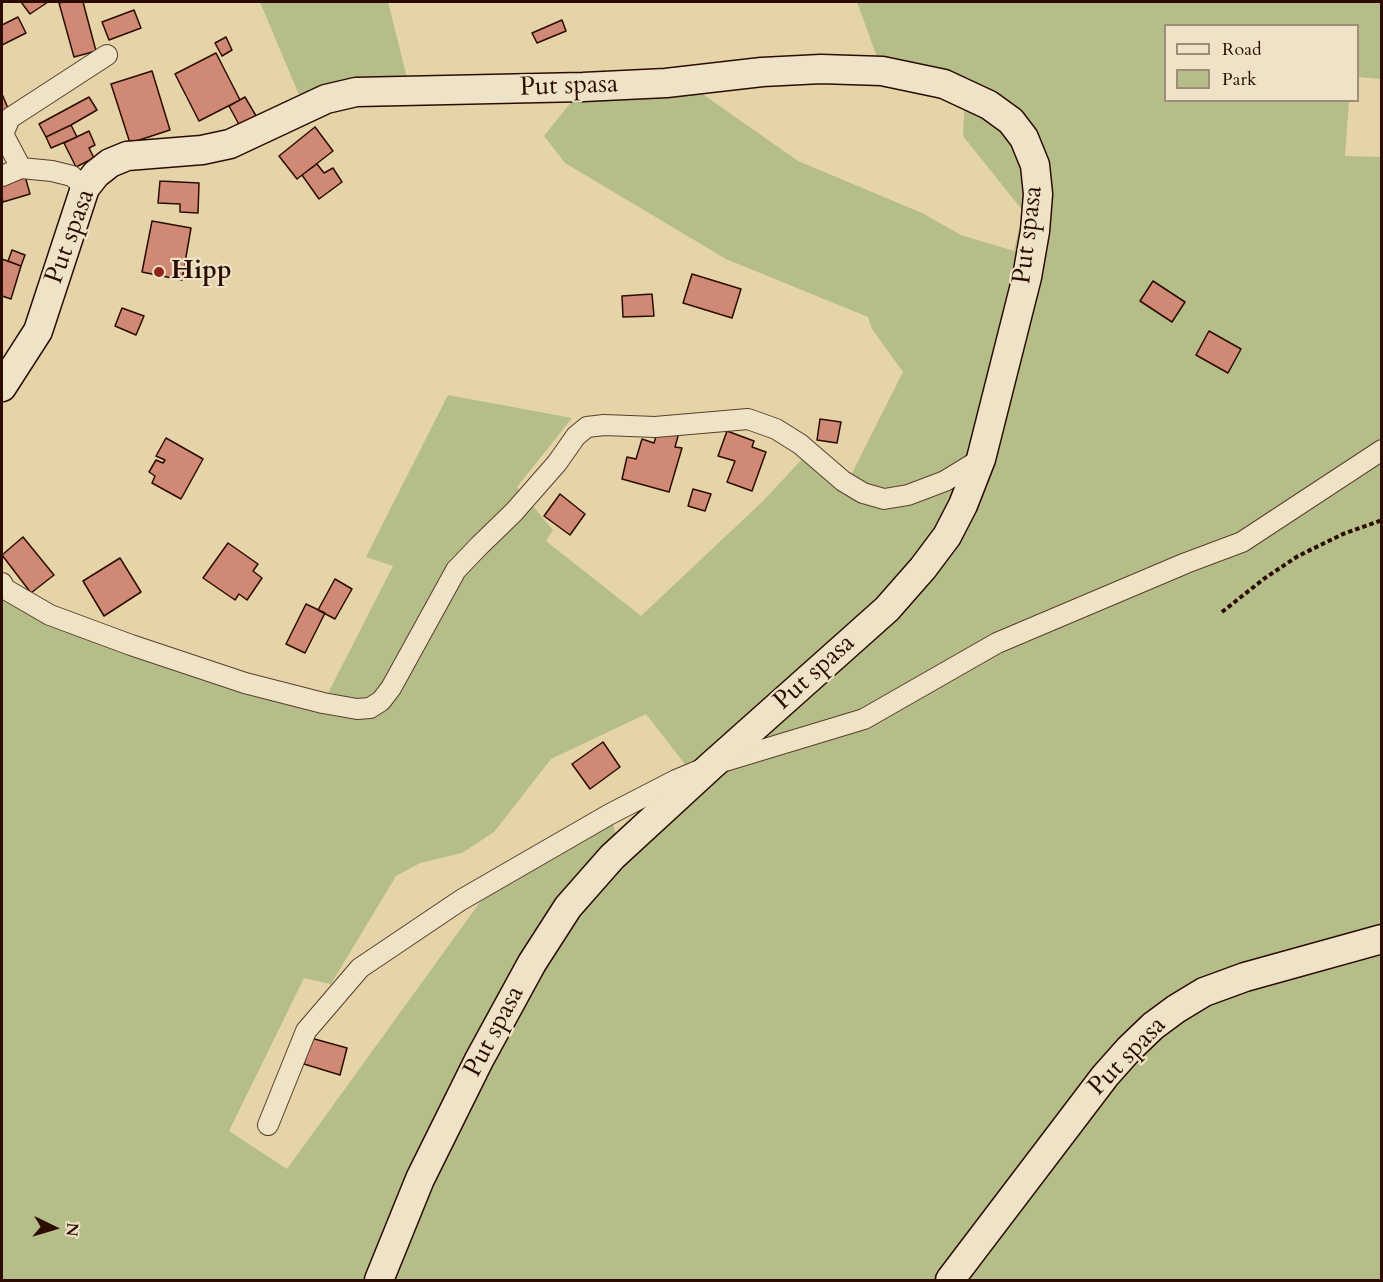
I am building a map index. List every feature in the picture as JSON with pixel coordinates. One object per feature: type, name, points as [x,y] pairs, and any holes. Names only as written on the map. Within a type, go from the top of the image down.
[{"type":"street","points":[[21,168],[3,134],[10,118],[107,55]]},
{"type":"street","name":"Put spasa","points":[[2,387],[38,331],[85,188],[96,174],[110,163],[127,156],[202,150],[230,144],[326,99],[356,92],[666,83],[762,72],[821,69],[882,71],[944,84],[989,105],[1011,122],[1024,138],[1035,165],[1038,194],[1035,231],[1026,277],[981,459],[963,505],[947,536],[887,609],[612,857],[568,907],[532,963],[479,1060],[420,1179],[379,1281]]},
{"type":"street","points":[[2,176],[21,168],[52,171],[72,176],[85,188]]},
{"type":"street","points":[[2,583],[5,589],[50,615],[131,645],[245,683],[323,703],[364,709],[381,701],[391,688],[456,570],[514,512],[557,463],[576,436],[587,427],[604,425],[655,427],[748,419],[776,429],[800,444],[843,481],[863,493],[884,499],[908,495],[945,480],[981,459]]},
{"type":"street","points":[[268,1125],[306,1031],[360,968],[461,900],[610,814],[676,780],[712,765],[864,719],[998,643],[1186,563],[1242,542],[1382,450]]},
{"type":"street","name":"Put spasa","points":[[950,1281],[1105,1076],[1153,1026],[1204,992],[1245,977],[1382,939]]},
{"type":"path","points":[[1222,612],[1265,578],[1298,556],[1343,534],[1382,520]]},
{"type":"green space","points":[[260,2],[388,2],[410,90],[302,102]]},
{"type":"green space","points":[[857,2],[1381,2],[1381,79],[1359,77],[1359,24],[1164,24],[1164,102],[1349,102],[1345,156],[1381,157],[1381,1280],[2,1280],[2,583],[25,602],[323,703],[393,566],[366,557],[448,395],[572,418],[517,487],[553,530],[546,541],[641,616],[763,501],[805,456],[846,485],[903,372],[872,329],[868,317],[726,259],[565,163],[544,136],[583,87],[684,81],[798,161],[922,213],[961,235],[1014,251],[1023,211],[963,136],[965,93],[882,71]],"holes":[[[646,714],[691,772],[618,842],[610,814],[496,880],[287,1169],[229,1131],[304,978],[331,984],[396,876],[420,863],[462,853],[494,832],[551,759]]]},
{"type":"building","points":[[21,2],[48,2],[30,14]]},
{"type":"building","points":[[83,2],[96,51],[74,57],[59,3]]},
{"type":"building","points":[[134,10],[141,28],[109,40],[102,22]]},
{"type":"building","points":[[18,17],[26,33],[2,45],[2,25]]},
{"type":"building","points":[[562,20],[566,31],[537,43],[532,33]]},
{"type":"building","points":[[226,37],[232,50],[222,56],[215,43]]},
{"type":"building","points":[[216,53],[240,100],[199,121],[175,74]]},
{"type":"building","points":[[152,71],[170,130],[130,143],[111,84]]},
{"type":"building","points":[[2,94],[10,113],[2,117]]},
{"type":"building","points":[[89,97],[97,110],[46,137],[39,124]]},
{"type":"building","points":[[245,97],[259,121],[242,130],[229,106]]},
{"type":"building","points":[[71,125],[77,137],[51,148],[46,137]]},
{"type":"building","points":[[315,127],[333,151],[297,179],[279,156]]},
{"type":"building","points":[[89,131],[95,145],[89,148],[94,158],[76,167],[64,143]]},
{"type":"building","points":[[317,164],[324,173],[333,168],[342,182],[319,199],[302,175]]},
{"type":"building","points":[[25,176],[30,194],[3,202],[2,184]]},
{"type":"building","points":[[160,181],[199,183],[198,213],[180,212],[180,204],[158,203]]},
{"type":"building","points":[[152,221],[191,228],[182,280],[142,272]]},
{"type":"building","points":[[12,250],[25,255],[21,266],[8,261]]},
{"type":"building","points":[[2,259],[21,266],[11,299],[2,296]]},
{"type":"building","points":[[692,274],[741,289],[732,318],[683,303]]},
{"type":"building","points":[[1153,281],[1185,302],[1172,322],[1140,301]]},
{"type":"building","points":[[652,294],[654,316],[623,317],[622,296]]},
{"type":"building","points":[[122,308],[144,316],[136,335],[115,326]]},
{"type":"building","points":[[1209,331],[1241,349],[1228,373],[1196,355]]},
{"type":"building","points":[[820,419],[841,422],[837,443],[817,440]]},
{"type":"building","points":[[660,423],[680,429],[675,447],[682,448],[669,492],[622,479],[627,457],[636,459],[642,439],[654,443]]},
{"type":"building","points":[[727,431],[754,441],[752,447],[766,452],[752,491],[727,482],[735,461],[718,456]]},
{"type":"building","points":[[166,438],[203,459],[181,499],[152,483],[155,476],[149,472],[156,460],[163,463],[165,460],[156,456]]},
{"type":"building","points":[[693,489],[711,494],[705,511],[688,506]]},
{"type":"building","points":[[560,494],[585,514],[570,535],[544,516]]},
{"type":"building","points":[[23,537],[54,575],[31,593],[2,555]]},
{"type":"building","points":[[228,543],[258,564],[253,571],[262,578],[247,600],[239,594],[235,600],[203,578]]},
{"type":"building","points":[[120,558],[141,592],[104,616],[83,581]]},
{"type":"building","points":[[335,579],[352,589],[335,619],[318,610]]},
{"type":"building","points":[[306,604],[325,613],[305,653],[286,644]]},
{"type":"building","points":[[603,742],[620,767],[590,789],[572,764]]},
{"type":"building","points":[[311,1038],[347,1048],[340,1075],[304,1064]]},
{"type":"place","name":"Hipp","points":[[159,272]]}]
